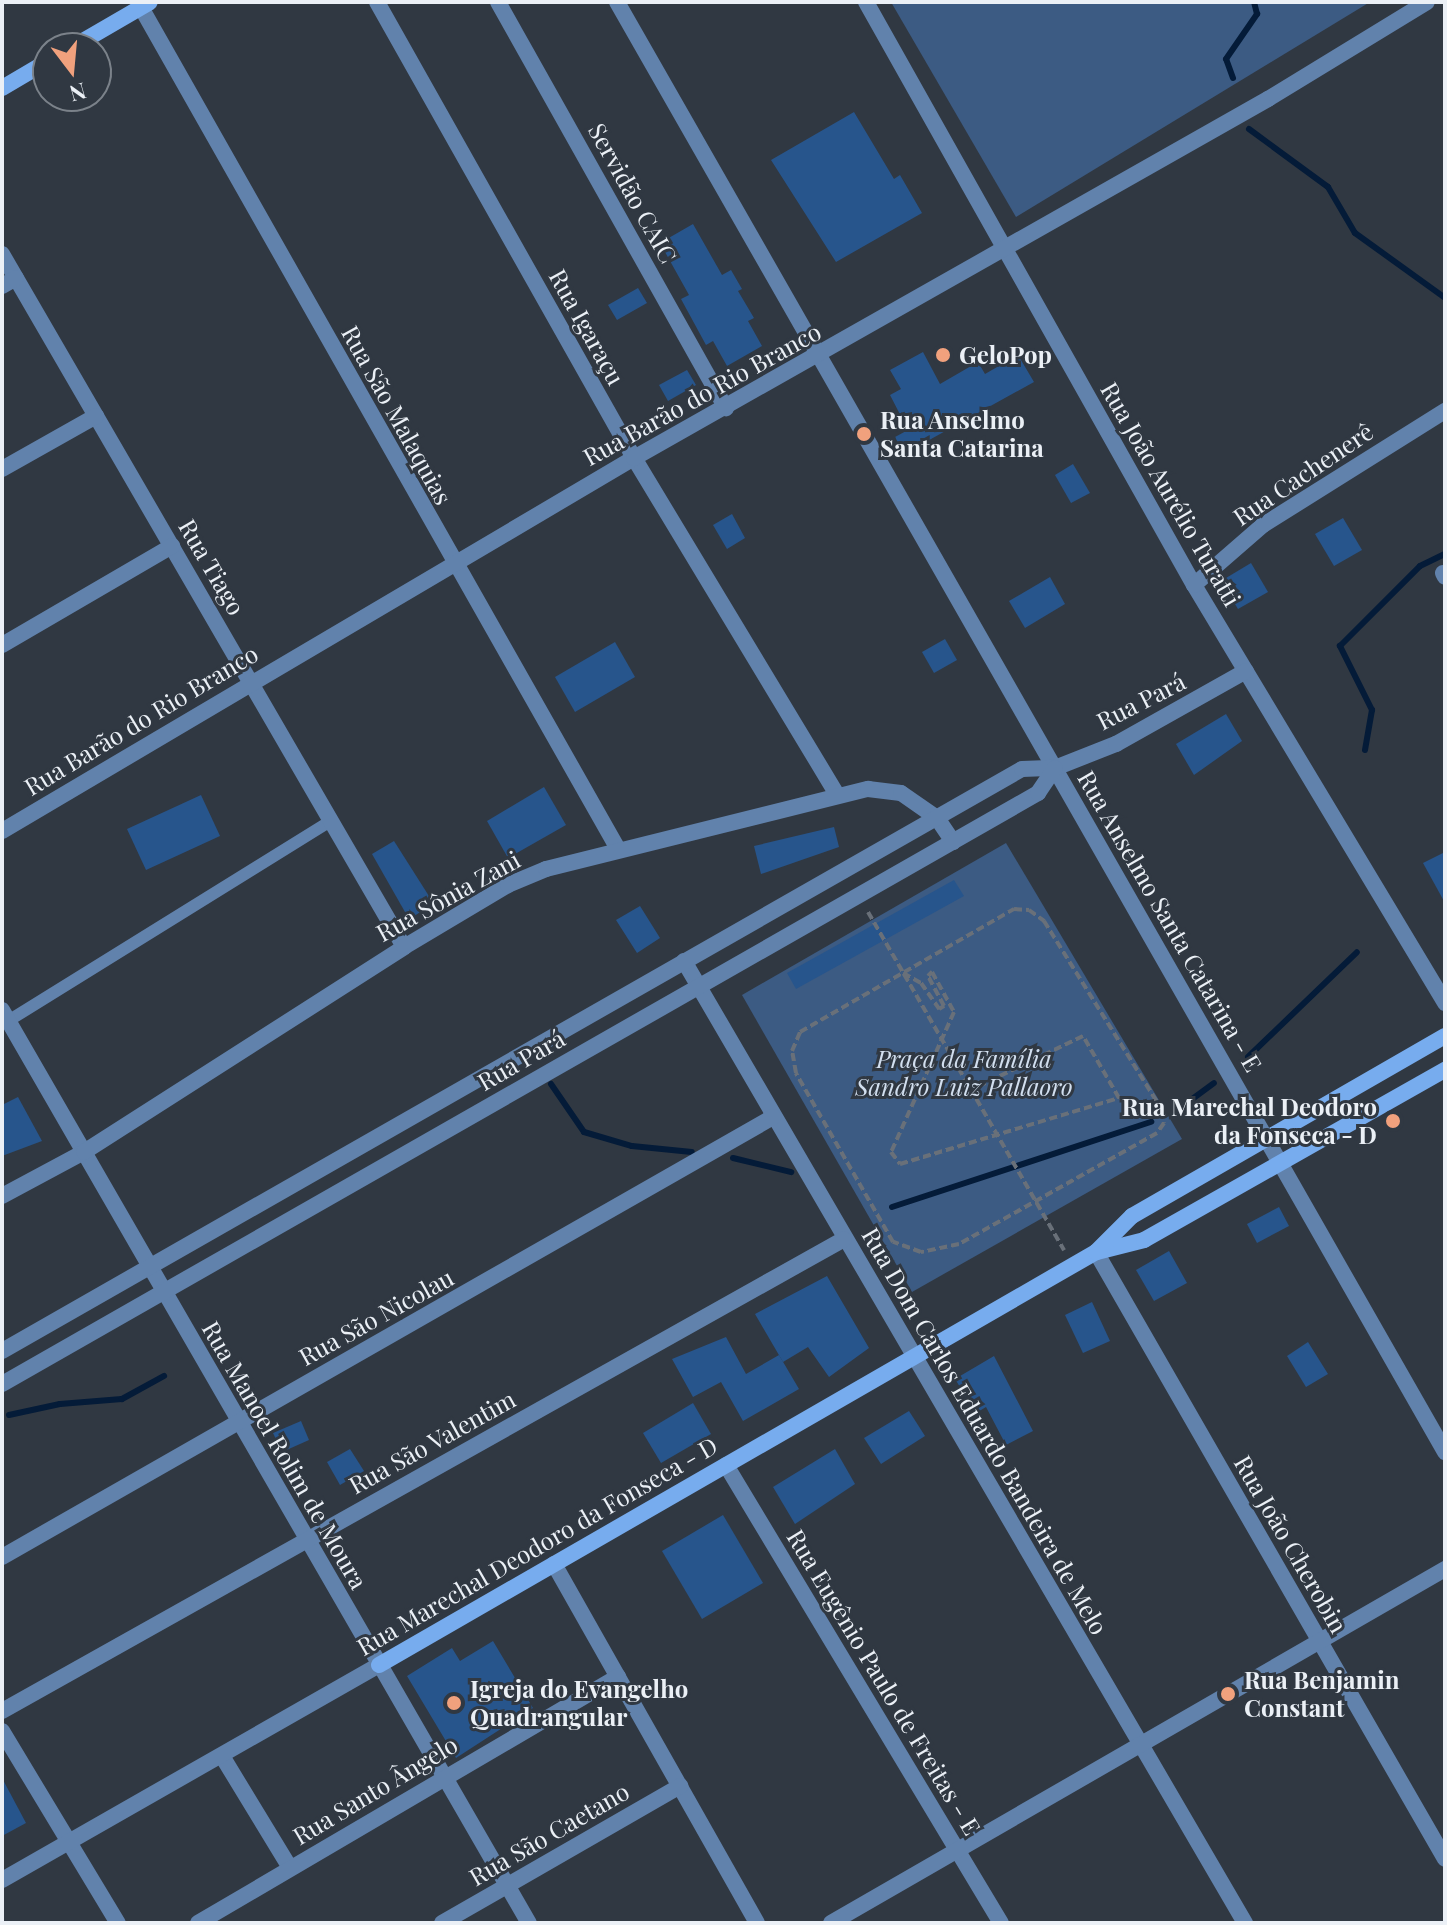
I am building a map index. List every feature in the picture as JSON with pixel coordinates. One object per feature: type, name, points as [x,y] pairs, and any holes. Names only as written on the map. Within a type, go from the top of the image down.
[{"type":"street","name":"Rua Igaraçu","points":[[377,2],[634,458],[837,795]]},
{"type":"street","name":"Servidão CAIC","points":[[498,2],[726,408]]},
{"type":"street","points":[[617,2],[1055,768]]},
{"type":"street","name":"Rua João Aurélio Turatti","points":[[866,2],[1194,585],[1445,1003]]},
{"type":"street","name":"Rua Barão do Rio Branco","points":[[2,831],[453,563],[1005,249],[1427,2]]},
{"type":"street","points":[[97,32],[143,4]]},
{"type":"street","name":"Rua São Malaquias","points":[[143,4],[453,563],[618,849]]},
{"type":"street","points":[[2,88],[32,70]]},
{"type":"street","name":"Rua Tiago","points":[[2,254],[9,282],[96,416],[404,947]]},
{"type":"street","name":"Rua Cachenerê","points":[[1194,585],[1263,525],[1445,411]]},
{"type":"street","points":[[2,469],[96,416]]},
{"type":"street","points":[[2,645],[172,546]]},
{"type":"street","name":"Rua Pará","points":[[2,1351],[1022,769],[1055,768],[1116,744],[1246,671]]},
{"type":"street","name":"Rua Pará","points":[[2,1384],[1038,793],[1055,768]]},
{"type":"street","name":"Rua Anselmo Santa Catarina - E","points":[[1055,768],[1267,1139]]},
{"type":"street","name":"Rua Sônia Zani","points":[[2,1196],[84,1152],[404,947],[508,885],[618,849],[868,789],[901,793],[937,818],[953,842]]},
{"type":"street","name":"Rua Dom Carlos Eduardo Bandeira de Melo","points":[[684,961],[1245,1923]]},
{"type":"street","name":"Rua Manoel Rolim de Moura","points":[[4,1018],[529,1923]]},
{"type":"street","name":"Rua Marechal Deodoro da Fonseca - D","points":[[2,1880],[1073,1266],[1096,1252],[1132,1216],[1445,1036]]},
{"type":"street","name":"Rua Marechal Deodoro da Fonseca - D","points":[[1096,1252],[1144,1240],[1445,1070]]},
{"type":"street","name":"Rua São Nicolau","points":[[2,1557],[773,1117]]},
{"type":"street","points":[[1267,1139],[1445,1452]]},
{"type":"street","name":"Rua São Valentim","points":[[2,1711],[844,1239]]},
{"type":"street","name":"Rua João Cherobin","points":[[1096,1252],[1445,1859]]},
{"type":"street","name":"Rua Eugênio Paulo de Freitas - E","points":[[726,1465],[1001,1923]]},
{"type":"street","points":[[554,1564],[757,1923]]},
{"type":"street","points":[[831,1923],[1445,1569]]},
{"type":"street","name":"Rua Santo Ângelo","points":[[198,1923],[618,1677]]},
{"type":"street","points":[[2,1731],[118,1923]]},
{"type":"street","points":[[222,1756],[290,1868]]},
{"type":"street","name":"Rua São Caetano","points":[[442,1923],[680,1786]]},
{"type":"lane","points":[[4,1018],[331,821]]},
{"type":"path","points":[[858,896],[1073,1266]]},
{"type":"path","points":[[1014,909],[1035,913],[1162,1110],[1164,1123],[1157,1133],[1035,1201],[959,1244],[921,1252],[893,1242],[796,1073],[792,1051],[800,1032],[1014,909]]},
{"type":"path","points":[[903,973],[921,983],[939,1009],[944,1006],[928,976],[932,972],[954,1012],[891,1152],[893,1159],[900,1164],[1119,1098],[1083,1036],[971,1090]]},
{"type":"green space","points":[[891,2],[1370,2],[1016,217]]},
{"type":"green space","name":"Praça da Família Sandro Luiz Pallaoro","points":[[1006,843],[1182,1139],[912,1292],[742,995]]},
{"type":"building","points":[[854,112],[894,179],[900,175],[922,213],[836,262],[771,160]]},
{"type":"building","points":[[693,224],[722,275],[731,270],[742,289],[738,291],[754,318],[748,321],[762,346],[727,366],[713,341],[706,345],[681,299],[689,295],[660,243]]},
{"type":"building","points":[[638,288],[647,303],[617,320],[608,305]]},
{"type":"building","points":[[923,352],[940,384],[978,362],[985,374],[1018,355],[1034,382],[904,454],[895,437],[908,430],[890,395],[901,389],[890,370]]},
{"type":"building","points":[[687,370],[696,385],[668,401],[659,385]]},
{"type":"building","points":[[1073,464],[1090,493],[1071,503],[1055,475]]},
{"type":"building","points":[[732,514],[745,538],[727,549],[713,525]]},
{"type":"building","points":[[1343,518],[1362,550],[1334,566],[1315,534]]},
{"type":"building","points":[[1251,563],[1268,592],[1238,609],[1221,581]]},
{"type":"building","points":[[1050,577],[1065,604],[1025,628],[1009,601]]},
{"type":"building","points":[[945,639],[957,660],[934,673],[922,652]]},
{"type":"building","points":[[615,642],[635,677],[575,712],[555,677]]},
{"type":"building","points":[[1226,714],[1242,741],[1194,775],[1176,744]]},
{"type":"building","points":[[544,787],[566,825],[508,858],[487,821]]},
{"type":"building","points":[[201,795],[220,836],[146,870],[127,829]]},
{"type":"building","points":[[834,827],[839,847],[761,874],[754,846]]},
{"type":"building","points":[[394,841],[434,904],[409,919],[372,854]]},
{"type":"building","points":[[1445,852],[1445,903],[1423,863]]},
{"type":"building","points":[[954,880],[964,896],[796,989],[787,973]]},
{"type":"building","points":[[640,906],[660,938],[637,953],[616,920]]},
{"type":"building","points":[[18,1097],[42,1141],[2,1156],[2,1105]]},
{"type":"building","points":[[1279,1207],[1289,1226],[1257,1243],[1247,1224]]},
{"type":"building","points":[[1169,1251],[1187,1283],[1154,1301],[1136,1270]]},
{"type":"building","points":[[827,1276],[869,1348],[829,1377],[808,1347],[783,1362],[755,1314]]},
{"type":"building","points":[[1092,1302],[1110,1341],[1083,1353],[1065,1315]]},
{"type":"building","points":[[726,1337],[746,1374],[779,1355],[799,1389],[743,1421],[721,1382],[693,1397],[672,1359]]},
{"type":"building","points":[[1308,1342],[1328,1374],[1306,1387],[1287,1356]]},
{"type":"building","points":[[994,1356],[1033,1431],[1006,1445],[986,1407],[976,1413],[955,1379]]},
{"type":"building","points":[[693,1403],[711,1434],[661,1463],[643,1433]]},
{"type":"building","points":[[909,1411],[925,1436],[881,1464],[864,1438]]},
{"type":"building","points":[[301,1421],[309,1440],[282,1452],[273,1433]]},
{"type":"building","points":[[350,1449],[364,1471],[340,1485],[327,1462]]},
{"type":"building","points":[[835,1449],[855,1484],[795,1524],[773,1487]]},
{"type":"building","points":[[723,1515],[763,1583],[702,1619],[662,1551]]},
{"type":"building","name":"Igreja do Evangelho Quadrangular","points":[[493,1641],[533,1708],[456,1758],[407,1676],[452,1648],[460,1661]]},
{"type":"building","points":[[2,1778],[26,1823],[2,1836]]},
{"type":"waterway","points":[[1233,78],[1226,59],[1257,14],[1254,2]]},
{"type":"waterway","points":[[1249,129],[1328,187],[1355,233],[1445,298]]},
{"type":"waterway","points":[[1365,750],[1372,710],[1340,646],[1420,566],[1445,554]]},
{"type":"waterway","points":[[1248,1057],[1357,952]]},
{"type":"waterway","points":[[1180,1108],[1214,1083]]},
{"type":"waterway","points":[[551,1084],[584,1132],[632,1146],[692,1152]]},
{"type":"waterway","points":[[892,1207],[1151,1122]]},
{"type":"waterway","points":[[733,1158],[791,1172]]},
{"type":"waterway","points":[[9,1415],[60,1404],[122,1399],[164,1376]]},
{"type":"place","name":"GeloPop","points":[[943,355]]},
{"type":"place","name":"Rua Anselmo Santa Catarina","points":[[864,434]]},
{"type":"place","name":"Rua Marechal Deodoro da Fonseca - D","points":[[1393,1121]]},
{"type":"place","name":"Rua Benjamin Constant","points":[[1228,1694]]},
{"type":"place","name":"Igreja do Evangelho Quadrangular","points":[[454,1703]]}]
